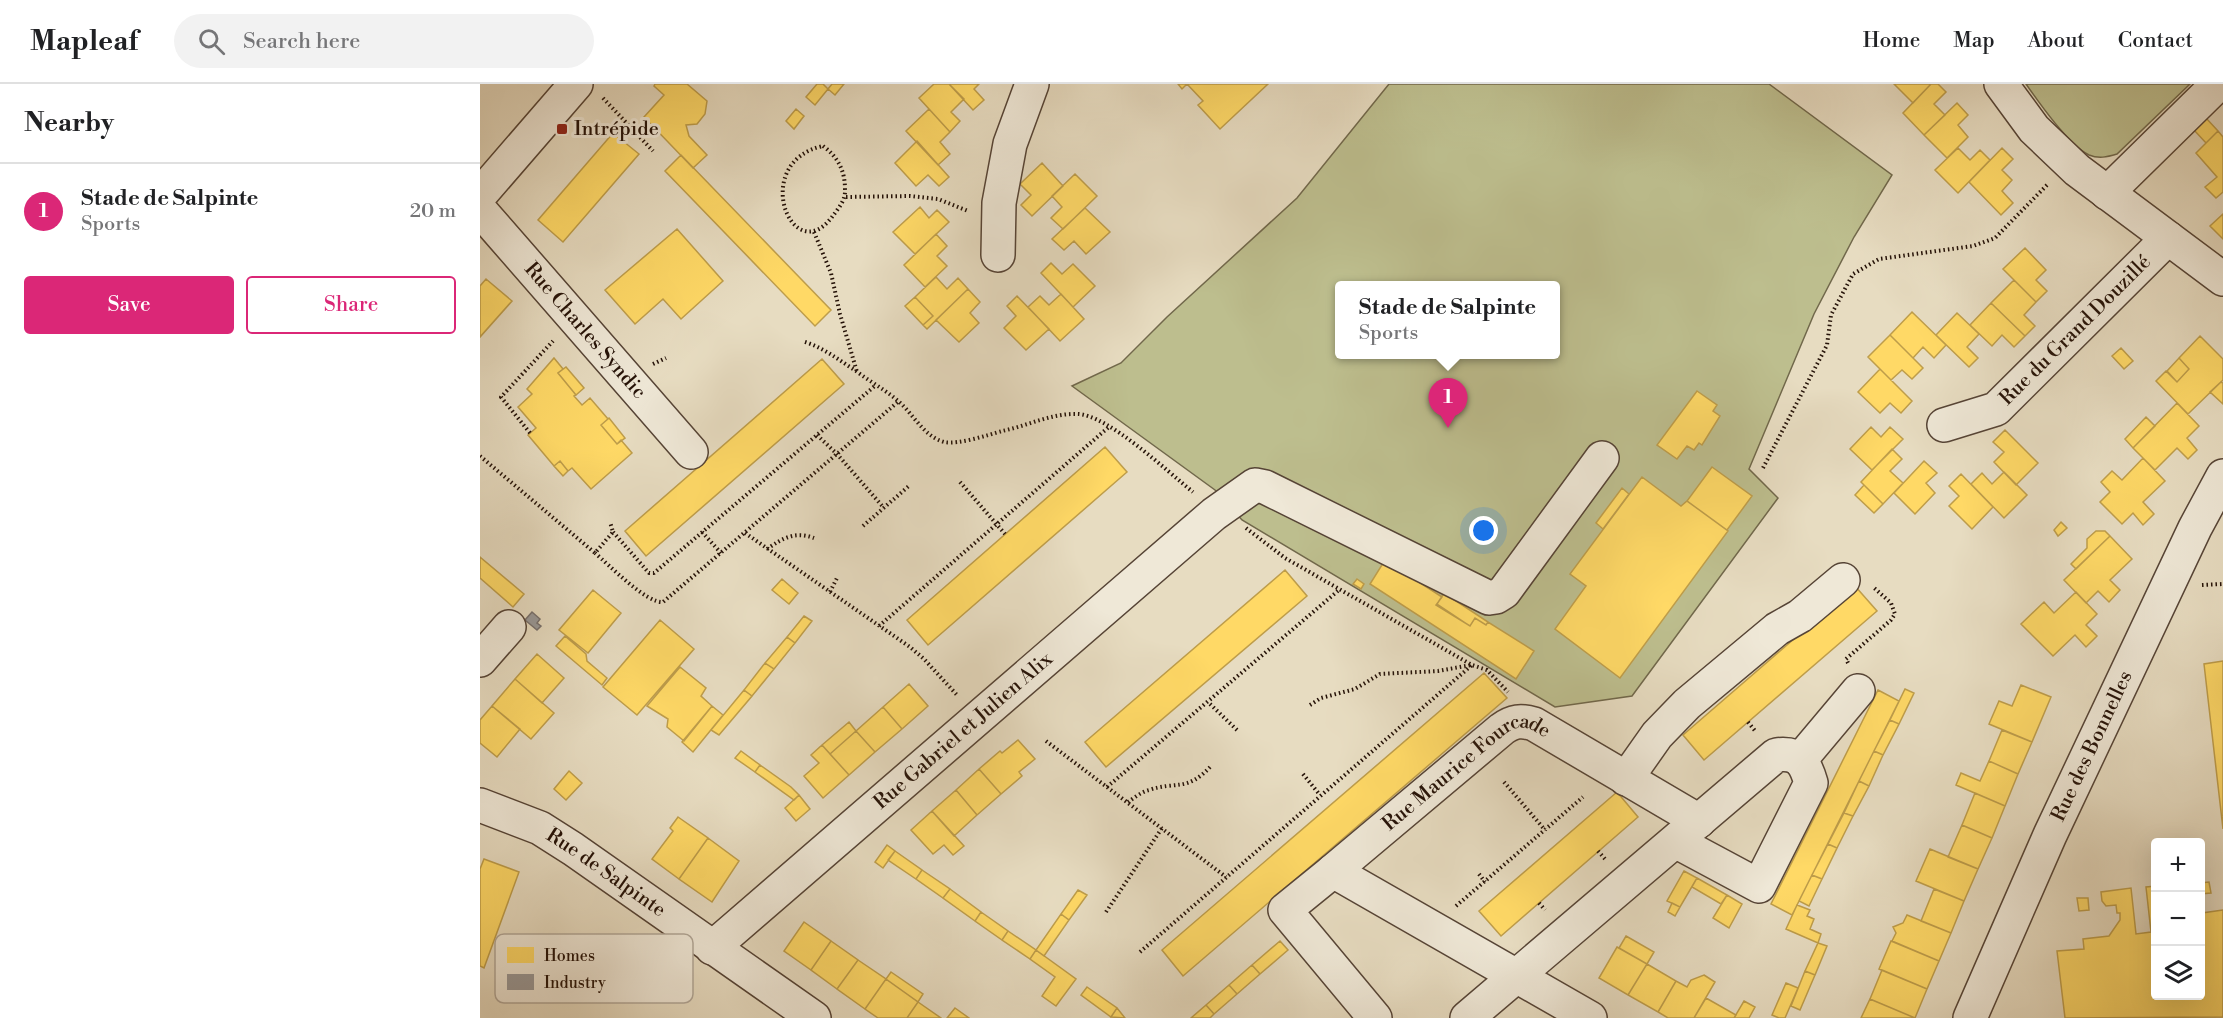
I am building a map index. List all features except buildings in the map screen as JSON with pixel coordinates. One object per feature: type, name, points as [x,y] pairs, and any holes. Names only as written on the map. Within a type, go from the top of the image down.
[{"type":"street","points":[[998,255],[1001,191],[1011,144],[1032,84]]},
{"type":"street","name":"Rue du Grand Douzillé","points":[[2001,84],[2028,122],[2052,148],[2107,193],[2223,279]]},
{"type":"street","points":[[2107,193],[2218,84]]},
{"type":"street","points":[[480,195],[588,90]]},
{"type":"street","name":"Rue Charles Syndic","points":[[480,210],[692,452]]},
{"type":"street","name":"Rue du Grand Douzillé","points":[[1944,425],[1996,409],[2168,238]]},
{"type":"street","name":"Rue Gabriel et Julien Alix","points":[[712,948],[1217,511],[1255,485],[1264,487],[1489,598],[1504,592],[1602,458]]},
{"type":"street","name":"Rue des Bonnelles","points":[[1973,1017],[2050,835],[2195,528],[2223,476]]},
{"type":"street","points":[[1626,779],[1657,735],[1687,704],[1777,629],[1855,582]]},
{"type":"street","points":[[480,660],[508,627]]},
{"type":"street","points":[[1467,1018],[1776,755],[1789,753],[1800,760],[1858,691]]},
{"type":"street","name":"Rue Maurice Fourcade","points":[[1375,1018],[1285,910],[1510,723],[1524,720],[1534,724],[1626,779],[1687,831],[1759,886],[1811,783],[1807,769],[1800,760]]},
{"type":"street","name":"Rue de Salpinte","points":[[480,805],[540,828],[692,934]]},
{"type":"street","points":[[1334,871],[1590,1018]]},
{"type":"street","name":"Rue de Salpinte","points":[[693,934],[814,1018]]},
{"type":"path","points":[[588,90],[653,151]]},
{"type":"path","points":[[823,146],[833,153],[842,167],[846,197],[825,226],[814,232],[804,232],[792,224],[782,197],[783,184],[785,175],[793,164],[807,153],[823,146]]},
{"type":"path","points":[[1763,468],[1827,345],[1831,315],[1853,274],[1879,259],[1973,246],[1995,238],[2049,183]]},
{"type":"path","points":[[846,197],[910,196],[938,199],[971,213]]},
{"type":"path","points":[[814,232],[831,273],[840,314],[858,373]]},
{"type":"path","points":[[530,433],[501,397],[553,341]]},
{"type":"path","points":[[805,342],[819,346],[899,401],[922,431],[943,442],[956,442],[1060,415],[1079,413],[1092,416],[1110,426],[1217,511],[1285,558],[1472,665],[1487,670],[1510,694]]},
{"type":"path","points":[[610,522],[613,532],[649,573],[654,573],[876,385]]},
{"type":"path","points":[[480,456],[657,603],[670,598],[899,401]]},
{"type":"path","points":[[879,626],[1110,426]]},
{"type":"path","points":[[817,435],[837,454],[884,508]]},
{"type":"path","points":[[960,482],[1005,534]]},
{"type":"path","points":[[863,526],[910,485]]},
{"type":"path","points":[[595,553],[613,532]]},
{"type":"path","points":[[702,532],[721,553]]},
{"type":"path","points":[[745,533],[924,659],[959,697]]},
{"type":"path","points":[[767,549],[793,535],[803,534],[814,538]]},
{"type":"path","points":[[830,592],[838,576]]},
{"type":"path","points":[[1855,582],[1891,603],[1895,614],[1846,659],[1858,691]]},
{"type":"path","points":[[2193,586],[2223,584]]},
{"type":"path","points":[[1107,787],[1339,590]]},
{"type":"path","points":[[1310,705],[1321,698],[1355,690],[1380,674],[1438,671],[1472,665]]},
{"type":"path","points":[[1140,952],[1472,665]]},
{"type":"path","points":[[1210,705],[1238,731]]},
{"type":"path","points":[[1046,741],[1226,877]]},
{"type":"path","points":[[1128,802],[1148,790],[1192,782],[1210,767]]},
{"type":"path","points":[[1303,774],[1320,795]]},
{"type":"path","points":[[1503,782],[1545,830]]},
{"type":"path","points":[[1454,909],[1583,797]]},
{"type":"path","points":[[1106,912],[1162,828]]},
{"type":"path","points":[[1479,874],[1485,882]]},
{"type":"green space","points":[[1389,84],[1769,84],[1892,175],[1854,237],[1814,314],[1749,469],[1778,498],[1632,696],[1555,707],[1242,520],[1215,490],[1072,386],[1121,363],[1167,317],[1297,198]]},
{"type":"green space","points":[[2026,84],[2190,84],[2117,154],[2100,157],[2089,155],[2072,142]]},
{"type":"place","name":"Intrépide","points":[[562,129]]},
{"type":"place","name":"Stade de Salpinte","points":[[1448,428]]}]
